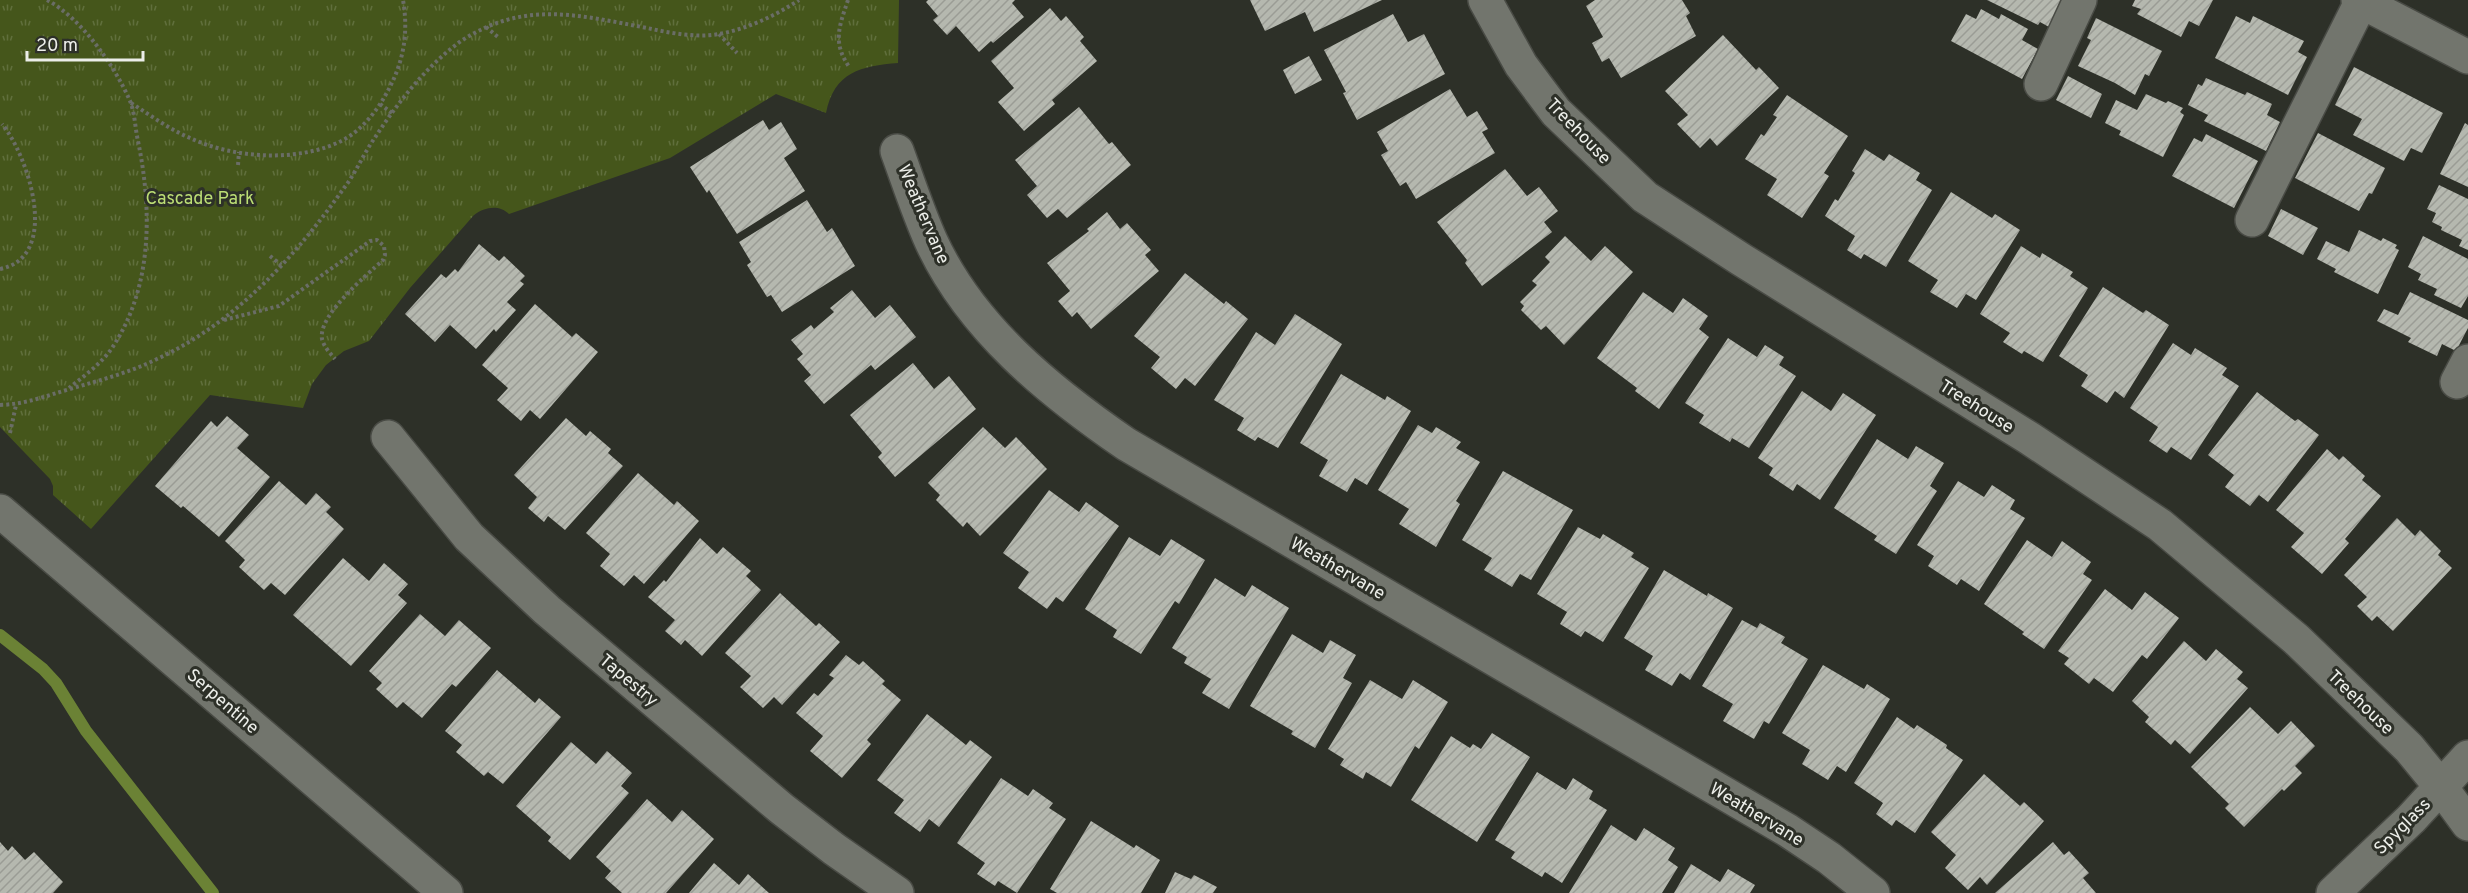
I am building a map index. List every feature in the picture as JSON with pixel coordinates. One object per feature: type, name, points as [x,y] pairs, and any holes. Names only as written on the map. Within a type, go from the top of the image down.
[{"type":"street","name":"Treehouse","points":[[1485,0],[1521,65],[1556,112],[1645,197],[2029,438],[2160,525],[2296,639],[2409,748],[2468,824]]},
{"type":"street","points":[[2041,84],[2080,0]]},
{"type":"street","points":[[2252,220],[2361,0],[2468,57]]},
{"type":"street","name":"Weathervane","points":[[897,151],[931,242],[968,304],[985,325],[1047,385],[1126,444],[1787,830],[1829,858],[1873,893]]},
{"type":"street","name":"Tapestry","points":[[388,437],[469,537],[547,610],[782,809],[897,893]]},
{"type":"street","name":"Serpentine","points":[[0,511],[446,893]]},
{"type":"street","name":"Spyglass","points":[[2333,893],[2411,819],[2468,757]]},
{"type":"path","points":[[47,0],[71,17],[92,40],[131,102],[146,185],[148,211],[145,259],[126,322],[111,349],[67,390]]},
{"type":"path","points":[[131,102],[189,138],[239,152],[300,153],[323,147],[346,138],[380,105],[404,53],[406,30],[403,0]]},
{"type":"path","points":[[0,405],[16,405],[105,380],[156,360],[192,341],[224,320],[281,265],[312,231],[346,185],[392,113],[426,70],[462,40],[486,27],[528,13],[551,11],[667,33],[718,34],[764,20],[799,0]]},
{"type":"path","points":[[848,0],[839,27],[838,45],[850,68]]},
{"type":"path","points":[[486,27],[498,37]]},
{"type":"path","points":[[718,34],[737,53]]},
{"type":"path","points":[[380,105],[392,113]]},
{"type":"path","points":[[0,269],[19,260],[29,246],[36,217],[34,195],[23,160],[11,134],[2,124]]},
{"type":"path","points":[[238,165],[239,152]]},
{"type":"path","points":[[224,320],[279,306],[370,241],[377,240],[384,246],[383,260],[334,309],[322,330],[324,345],[335,359]]},
{"type":"path","points":[[270,256],[281,265]]},
{"type":"path","points":[[10,434],[16,405]]},
{"type":"green space","name":"Cascade Park","points":[[0,0],[899,0],[898,63],[872,66],[851,74],[835,88],[826,113],[776,94],[670,158],[509,214],[496,208],[478,212],[410,288],[369,341],[344,351],[326,365],[312,384],[303,408],[210,395],[91,529],[53,495],[50,479],[0,427]]},
{"type":"building","points":[[928,0],[1015,0],[1012,3],[1024,17],[979,52],[956,26],[947,35],[933,20],[938,16],[926,2]]},
{"type":"building","points":[[1250,0],[1382,0],[1314,32],[1305,12],[1265,31]]},
{"type":"building","points":[[1595,0],[1682,0],[1690,13],[1686,16],[1696,36],[1621,78],[1609,58],[1602,62],[1592,43],[1603,37],[1586,6]]},
{"type":"building","points":[[1987,0],[2062,0],[2049,27],[2040,22],[2038,25]]},
{"type":"building","points":[[2135,0],[2213,0],[2199,26],[2189,21],[2181,37],[2137,14],[2141,9],[2132,6]]},
{"type":"building","points":[[1050,8],[1061,21],[1066,16],[1084,37],[1080,41],[1097,61],[1052,100],[1055,104],[1024,131],[998,102],[1014,88],[991,61]]},
{"type":"building","points":[[1981,9],[1999,19],[2001,14],[2028,29],[2022,40],[2038,49],[2022,79],[1951,41],[1966,14],[1976,19]]},
{"type":"building","points":[[1393,14],[1408,42],[1424,34],[1445,74],[1357,120],[1343,93],[1346,92],[1324,50]]},
{"type":"building","points":[[2236,16],[2250,23],[2253,16],[2304,41],[2298,52],[2307,57],[2288,95],[2215,58]]},
{"type":"building","points":[[2096,18],[2162,51],[2149,76],[2145,74],[2135,95],[2078,66],[2091,40],[2087,38]]},
{"type":"building","points":[[1723,35],[1756,70],[1759,67],[1779,88],[1717,146],[1710,138],[1700,148],[1677,124],[1688,115],[1665,91]]},
{"type":"building","points":[[1309,56],[1322,80],[1295,94],[1283,70]]},
{"type":"building","points":[[2354,67],[2443,113],[2422,153],[2411,148],[2404,161],[2353,135],[2362,119],[2335,105]]},
{"type":"building","points":[[2068,76],[2102,94],[2091,118],[2056,100]]},
{"type":"building","points":[[2206,78],[2245,95],[2247,92],[2272,104],[2267,115],[2280,122],[2266,151],[2204,121],[2208,115],[2188,105],[2198,84],[2202,86]]},
{"type":"building","points":[[1450,89],[1467,117],[1477,111],[1488,129],[1482,132],[1495,153],[1416,199],[1406,182],[1400,186],[1381,155],[1388,151],[1377,132]]},
{"type":"building","points":[[2146,94],[2183,108],[2180,112],[2184,115],[2163,157],[2119,135],[2121,131],[2105,123],[2116,100],[2137,110]]},
{"type":"building","points":[[1787,95],[1848,136],[1824,173],[1829,176],[1802,218],[1767,195],[1777,179],[1745,159],[1761,134],[1764,136],[1777,117],[1773,115]]},
{"type":"building","points":[[1079,107],[1109,144],[1112,142],[1131,165],[1067,218],[1058,209],[1047,218],[1027,195],[1037,186],[1015,160]]},
{"type":"building","points":[[763,120],[769,130],[781,122],[797,149],[784,158],[805,191],[737,234],[709,190],[707,193],[690,167]]},
{"type":"building","points":[[2465,123],[2468,125],[2468,187],[2440,174]]},
{"type":"building","points":[[2318,133],[2385,168],[2372,194],[2369,193],[2359,211],[2295,178]]},
{"type":"building","points":[[2206,134],[2258,161],[2234,208],[2172,176],[2194,138],[2202,142]]},
{"type":"building","points":[[1865,149],[1884,161],[1889,154],[1920,173],[1916,180],[1932,190],[1886,267],[1864,254],[1861,259],[1847,250],[1855,236],[1825,216],[1835,199],[1838,201],[1855,173],[1852,171]]},
{"type":"building","points":[[1505,169],[1527,196],[1539,187],[1558,211],[1544,222],[1552,232],[1482,286],[1465,263],[1467,260],[1437,222]]},
{"type":"building","points":[[2439,185],[2468,199],[2468,250],[2459,246],[2462,240],[2441,230],[2442,227],[2432,222],[2436,213],[2427,209]]},
{"type":"building","points":[[1951,192],[1992,218],[1995,214],[2020,230],[1976,300],[1966,294],[1957,308],[1930,292],[1938,280],[1908,261]]},
{"type":"building","points":[[807,200],[827,232],[832,228],[855,266],[782,312],[771,295],[767,297],[747,265],[751,262],[739,242]]},
{"type":"building","points":[[2281,209],[2318,228],[2303,255],[2268,236]]},
{"type":"building","points":[[1107,212],[1120,229],[1127,223],[1151,250],[1145,255],[1159,271],[1091,329],[1077,312],[1072,317],[1058,301],[1070,291],[1047,263],[1089,231],[1087,229]]},
{"type":"building","points":[[2359,230],[2381,241],[2383,238],[2397,245],[2395,248],[2399,250],[2378,294],[2334,272],[2336,269],[2317,259],[2326,241],[2349,252]]},
{"type":"building","points":[[1565,236],[1591,261],[1605,246],[1633,272],[1564,345],[1546,326],[1541,330],[1521,310],[1524,306],[1520,302],[1537,285],[1532,281],[1550,262],[1545,257]]},
{"type":"building","points":[[2423,236],[2468,259],[2468,296],[2461,308],[2434,295],[2437,289],[2418,280],[2421,274],[2408,267]]},
{"type":"building","points":[[479,244],[499,261],[504,256],[525,276],[520,281],[524,284],[507,302],[516,310],[476,349],[450,325],[435,342],[405,314],[441,274],[446,278],[455,269],[458,272]]},
{"type":"building","points":[[2021,246],[2040,258],[2042,253],[2073,272],[2070,276],[2088,288],[2043,362],[2024,351],[2022,354],[2003,342],[2010,333],[1980,314]]},
{"type":"building","points":[[1185,273],[1224,304],[1226,301],[1248,319],[1195,386],[1185,378],[1176,389],[1151,368],[1160,357],[1134,336]]},
{"type":"building","points":[[2103,287],[2143,313],[2146,310],[2169,325],[2124,398],[2115,391],[2107,403],[2081,386],[2088,375],[2059,356]]},
{"type":"building","points":[[852,290],[875,318],[890,305],[916,337],[875,370],[871,365],[824,404],[804,381],[811,375],[797,359],[803,354],[791,340],[811,325],[814,329],[834,312],[830,308]]},
{"type":"building","points":[[1643,292],[1673,313],[1683,298],[1708,316],[1699,329],[1709,337],[1659,409],[1635,391],[1637,388],[1597,358]]},
{"type":"building","points":[[2410,292],[2468,320],[2468,328],[2456,351],[2442,344],[2437,356],[2408,342],[2411,338],[2377,321],[2384,309],[2398,315]]},
{"type":"building","points":[[535,304],[572,337],[576,333],[598,352],[540,419],[530,410],[521,421],[497,400],[508,388],[482,365]]},
{"type":"building","points":[[1295,314],[1342,344],[1278,448],[1258,437],[1255,441],[1237,430],[1244,418],[1214,400],[1256,332],[1275,345]]},
{"type":"building","points":[[1728,338],[1757,357],[1765,345],[1784,357],[1779,365],[1796,376],[1749,448],[1732,438],[1730,442],[1699,423],[1704,415],[1685,403]]},
{"type":"building","points":[[2173,343],[2191,355],[2195,348],[2227,368],[2222,375],[2239,386],[2191,460],[2171,447],[2167,453],[2149,441],[2158,427],[2130,408]]},
{"type":"building","points":[[913,363],[934,389],[949,376],[976,409],[895,477],[878,457],[882,453],[850,415]]},
{"type":"building","points":[[1341,374],[1385,400],[1387,396],[1411,411],[1367,485],[1355,478],[1347,492],[1319,476],[1328,460],[1300,443]]},
{"type":"building","points":[[1802,391],[1831,411],[1843,393],[1876,415],[1820,500],[1797,484],[1793,491],[1769,475],[1773,468],[1758,458]]},
{"type":"building","points":[[2257,392],[2295,421],[2298,419],[2319,435],[2268,502],[2259,495],[2250,506],[2225,487],[2234,475],[2208,455]]},
{"type":"building","points":[[227,416],[249,435],[237,448],[270,477],[219,537],[183,506],[181,508],[155,486],[211,421],[217,427]]},
{"type":"building","points":[[566,418],[586,436],[590,431],[611,449],[608,453],[623,466],[565,530],[548,516],[544,522],[528,508],[537,497],[514,475]]},
{"type":"building","points":[[1418,425],[1432,433],[1436,427],[1461,442],[1456,448],[1480,462],[1456,501],[1460,504],[1436,547],[1399,524],[1409,509],[1378,490]]},
{"type":"building","points":[[983,427],[1005,448],[1016,437],[1047,469],[980,536],[967,522],[963,527],[936,500],[940,495],[928,483]]},
{"type":"building","points":[[1877,439],[1908,459],[1916,446],[1944,463],[1930,486],[1937,491],[1896,554],[1874,540],[1877,536],[1834,508]]},
{"type":"building","points":[[2327,449],[2339,460],[2343,456],[2365,476],[2362,480],[2381,496],[2345,539],[2349,543],[2322,574],[2291,547],[2304,533],[2276,510]]},
{"type":"building","points":[[1503,471],[1573,510],[1531,580],[1520,574],[1512,587],[1484,570],[1492,558],[1462,540]]},
{"type":"building","points":[[638,473],[674,505],[677,501],[699,521],[644,584],[634,575],[624,586],[600,566],[610,554],[586,533]]},
{"type":"building","points":[[279,481],[306,505],[316,493],[331,507],[326,512],[344,529],[285,595],[271,583],[264,590],[239,567],[245,560],[225,541]]},
{"type":"building","points":[[1958,481],[1984,497],[1992,485],[2015,500],[2010,509],[2025,518],[1979,591],[1961,579],[1957,585],[1928,566],[1934,556],[1917,545]]},
{"type":"building","points":[[1049,490],[1079,512],[1086,502],[1119,526],[1063,602],[1056,597],[1047,609],[1018,588],[1029,572],[1003,553]]},
{"type":"building","points":[[2397,518],[2415,536],[2420,530],[2441,551],[2438,555],[2452,568],[2393,631],[2377,616],[2372,621],[2357,606],[2367,597],[2344,575]]},
{"type":"building","points":[[1578,527],[1600,539],[1603,534],[1634,553],[1631,557],[1649,568],[1603,642],[1585,631],[1581,637],[1560,624],[1567,612],[1537,594]]},
{"type":"building","points":[[1129,537],[1160,556],[1171,539],[1205,560],[1179,604],[1175,601],[1141,654],[1113,637],[1117,630],[1085,609]]},
{"type":"building","points":[[700,538],[717,554],[723,547],[751,571],[746,576],[761,590],[702,656],[685,640],[681,645],[665,631],[675,620],[648,597],[664,580],[666,582]]},
{"type":"building","points":[[2027,540],[2052,557],[2062,541],[2091,562],[2083,574],[2092,580],[2044,649],[1984,604]]},
{"type":"building","points":[[343,558],[369,581],[384,563],[408,584],[398,595],[407,603],[351,666],[293,615]]},
{"type":"building","points":[[1664,570],[1707,596],[1708,593],[1733,608],[1690,680],[1680,673],[1672,686],[1645,670],[1653,656],[1624,638]]},
{"type":"building","points":[[1215,578],[1245,597],[1252,585],[1289,608],[1229,709],[1202,693],[1211,679],[1184,663],[1187,657],[1172,648]]},
{"type":"building","points":[[2105,589],[2132,610],[2145,592],[2179,618],[2147,659],[2142,655],[2113,692],[2094,678],[2089,684],[2064,664],[2069,658],[2058,651]]},
{"type":"building","points":[[780,593],[816,626],[819,623],[840,642],[782,705],[774,697],[763,708],[740,687],[751,676],[725,653]]},
{"type":"building","points":[[420,614],[445,636],[459,620],[491,648],[456,687],[452,684],[422,718],[403,702],[397,708],[376,689],[382,683],[369,671]]},
{"type":"building","points":[[1742,620],[1757,628],[1760,623],[1785,637],[1781,643],[1808,659],[1769,724],[1764,721],[1754,739],[1723,721],[1733,704],[1702,686]]},
{"type":"building","points":[[1292,634],[1323,653],[1330,640],[1356,655],[1343,678],[1352,683],[1315,748],[1291,734],[1293,731],[1250,706]]},
{"type":"building","points":[[2184,641],[2206,661],[2216,649],[2243,672],[2237,679],[2248,688],[2190,754],[2175,740],[2171,745],[2145,722],[2149,717],[2132,701]]},
{"type":"building","points":[[846,655],[859,665],[863,661],[885,681],[882,684],[901,700],[867,740],[871,744],[842,778],[810,751],[823,736],[796,713],[814,693],[818,696],[834,678],[829,675]]},
{"type":"building","points":[[1823,665],[1864,689],[1867,684],[1890,699],[1846,772],[1837,766],[1828,780],[1802,764],[1810,750],[1782,733]]},
{"type":"building","points":[[497,670],[535,703],[539,698],[561,717],[503,784],[488,772],[484,776],[456,752],[462,745],[445,731]]},
{"type":"building","points":[[1370,680],[1402,699],[1413,680],[1448,702],[1419,749],[1415,746],[1391,787],[1366,772],[1363,779],[1340,765],[1344,759],[1328,749]]},
{"type":"building","points":[[2250,707],[2278,734],[2291,721],[2315,746],[2295,766],[2302,773],[2284,791],[2282,789],[2244,827],[2225,808],[2229,804],[2191,767]]},
{"type":"building","points":[[927,714],[966,745],[970,740],[992,757],[939,827],[929,819],[920,832],[894,813],[904,800],[877,780]]},
{"type":"building","points":[[1897,717],[1914,729],[1917,725],[1947,745],[1946,748],[1963,760],[1915,833],[1896,820],[1892,826],[1876,814],[1883,803],[1854,783]]},
{"type":"building","points":[[1492,733],[1530,757],[1477,842],[1411,800],[1451,736],[1470,748],[1473,744],[1481,749]]},
{"type":"building","points":[[571,742],[596,764],[607,751],[632,773],[621,786],[629,793],[570,860],[548,841],[551,837],[516,806]]},
{"type":"building","points":[[1537,772],[1566,790],[1573,778],[1593,791],[1589,799],[1607,810],[1562,883],[1545,872],[1542,877],[1511,858],[1515,852],[1495,840]]},
{"type":"building","points":[[1984,774],[2020,806],[2024,802],[2044,821],[1987,885],[1980,877],[1968,890],[1945,868],[1956,855],[1931,832]]},
{"type":"building","points":[[1001,778],[1028,796],[1033,789],[1053,803],[1049,808],[1066,819],[1017,893],[998,881],[995,886],[977,874],[985,863],[957,843]]},
{"type":"building","points":[[647,799],[672,822],[682,810],[714,839],[666,893],[622,893],[605,878],[611,871],[596,857]]},
{"type":"building","points":[[1091,821],[1134,848],[1136,845],[1160,860],[1141,893],[1057,893],[1050,889]]},
{"type":"building","points":[[1611,825],[1636,841],[1644,828],[1675,848],[1668,860],[1678,867],[1662,893],[1569,893]]},
{"type":"building","points":[[0,842],[8,851],[12,846],[25,860],[34,852],[63,882],[53,893],[0,893]]},
{"type":"building","points":[[2053,842],[2064,855],[2069,851],[2089,873],[2083,878],[2096,893],[1995,893]]},
{"type":"building","points":[[714,863],[739,885],[748,874],[769,893],[689,893]]},
{"type":"building","points":[[1691,864],[1720,882],[1728,869],[1755,885],[1750,893],[1674,893]]},
{"type":"building","points":[[1175,872],[1191,879],[1194,875],[1217,887],[1213,893],[1165,893]]},
{"type":"waterway","points":[[0,635],[43,669],[56,683],[86,731],[213,893]]}]
